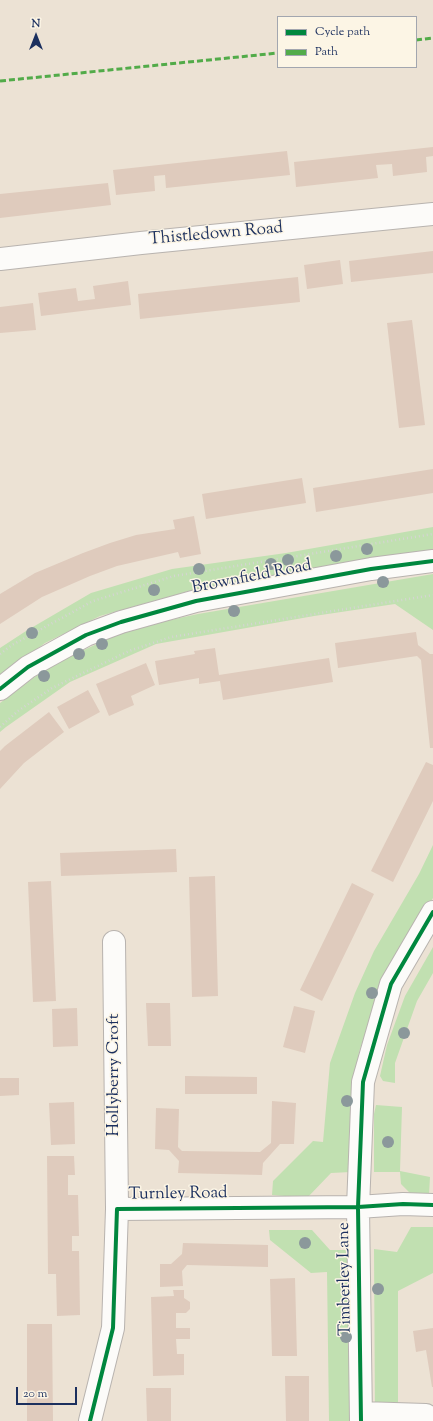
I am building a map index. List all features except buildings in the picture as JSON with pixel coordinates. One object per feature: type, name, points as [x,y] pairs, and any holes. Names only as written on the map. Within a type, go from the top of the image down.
[{"type":"street","name":"Thistledown Road","points":[[0,259],[141,242],[433,214]]},
{"type":"street","name":"Brownfield Road","points":[[0,689],[28,667],[86,635],[121,622],[196,602],[371,569],[433,561]]},
{"type":"street","name":"Timberley Lane","points":[[361,1417],[358,1207],[363,1082],[391,984],[433,912]]},
{"type":"street","name":"Hollyberry Croft","points":[[114,942],[116,1209]]},
{"type":"street","name":"Turnley Road","points":[[90,1421],[113,1328],[116,1209],[358,1207],[403,1204],[433,1205]]},
{"type":"street","points":[[361,1417],[426,1414]]},
{"type":"path","points":[[0,728],[18,711],[52,688],[129,651],[171,637],[433,595]]},
{"type":"green space","points":[[433,527],[433,551],[193,590],[100,616],[45,643],[0,677],[0,648],[91,593],[172,569],[286,553]]},
{"type":"green space","points":[[433,574],[433,630],[395,604],[314,616],[156,644],[70,682],[0,732],[0,703],[48,667],[133,628],[198,614]]},
{"type":"green space","points":[[433,845],[433,898],[405,946],[373,1010],[359,1052],[351,1121],[351,1172],[331,1173],[307,1198],[272,1195],[273,1181],[313,1141],[323,1142],[330,1063],[355,993],[374,951],[419,874]]},
{"type":"green space","points":[[433,947],[433,973],[417,1001],[395,1063],[395,1083],[383,1081],[380,1076],[387,1045],[405,996]]},
{"type":"green space","points":[[376,1105],[402,1107],[400,1171],[430,1177],[429,1195],[412,1195],[401,1184],[400,1172],[374,1172],[374,1114]]},
{"type":"green space","points":[[411,1227],[433,1227],[433,1273],[398,1291],[398,1421],[375,1421],[374,1249],[397,1252]]},
{"type":"green space","points":[[269,1230],[312,1230],[330,1250],[351,1250],[353,1421],[329,1421],[327,1272],[311,1273],[270,1240]]},
{"type":"marked path","points":[[417,40],[433,38]]},
{"type":"marked path","points":[[0,81],[277,53]]},
{"type":"cycle path","points":[[0,689],[28,667],[86,635],[121,622],[196,601],[371,569],[433,561]]},
{"type":"cycle path","points":[[361,1421],[358,1207],[363,1082],[391,984],[433,912]]},
{"type":"cycle path","points":[[90,1421],[113,1328],[117,1209],[358,1207],[403,1204],[433,1205]]}]
